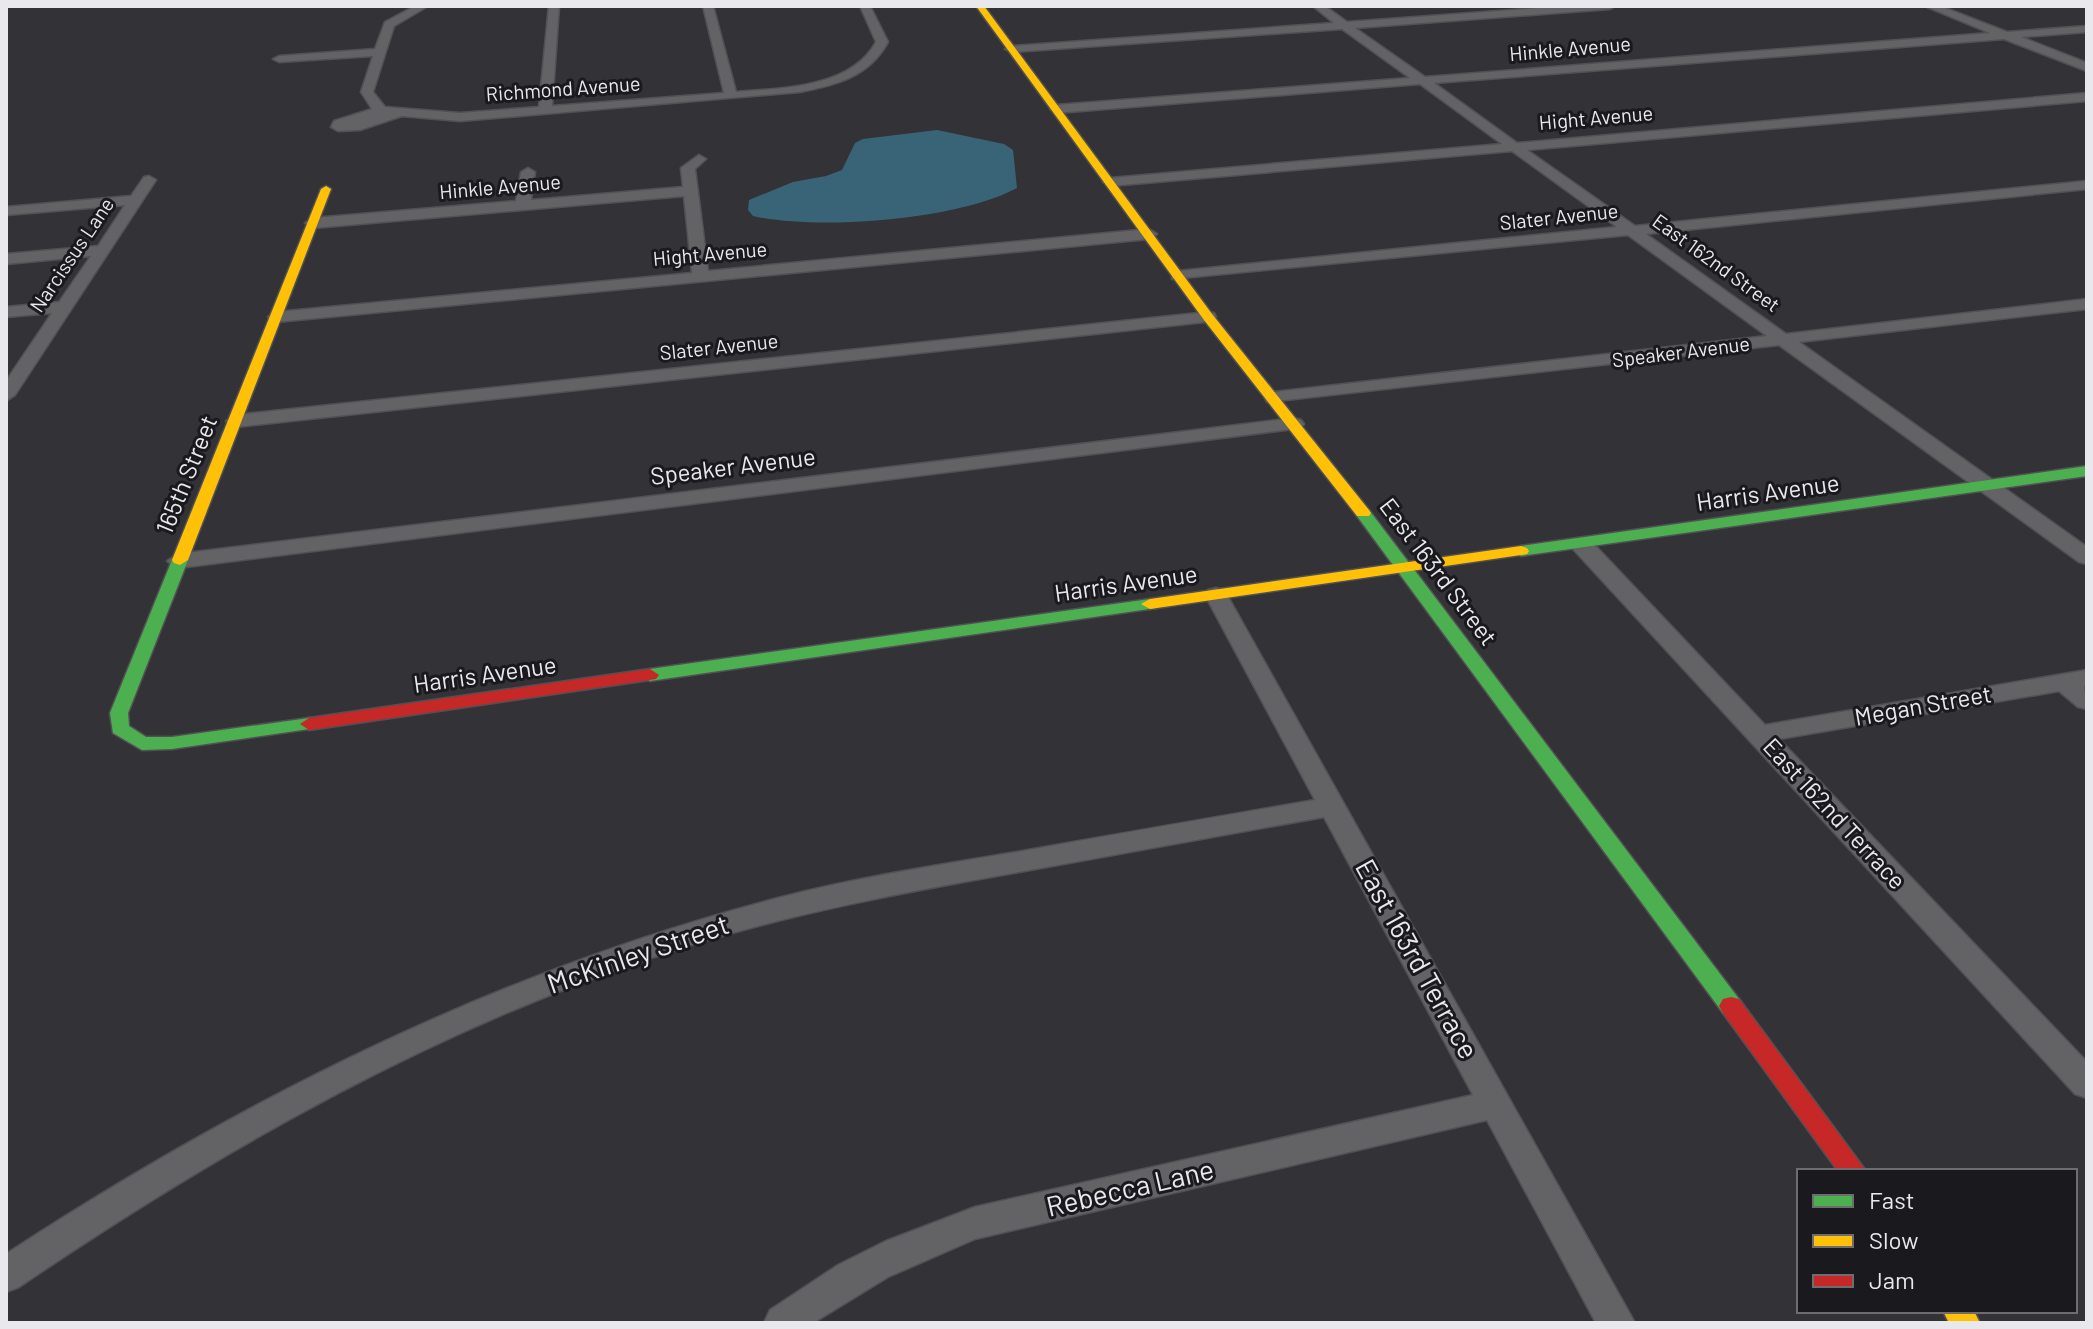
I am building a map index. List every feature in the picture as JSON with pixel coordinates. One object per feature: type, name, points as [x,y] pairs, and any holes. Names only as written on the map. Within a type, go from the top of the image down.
[{"type":"street","points":[[398,113],[360,126],[338,127],[339,124],[381,110],[367,92],[389,24],[423,6]]},
{"type":"street","points":[[545,111],[554,6]]},
{"type":"street","points":[[708,6],[731,96],[809,86],[862,67],[877,55],[882,42],[865,6]]},
{"type":"street","name":"East 163rd Street","points":[[980,6],[1208,317],[1405,567],[1852,1169]]},
{"type":"street","name":"East 162nd Street","points":[[1318,6],[2087,557]]},
{"type":"street","points":[[1011,49],[1610,6]]},
{"type":"street","points":[[1930,6],[2087,67]]},
{"type":"street","name":"Hinkle Avenue","points":[[1056,109],[2087,29]]},
{"type":"street","points":[[279,59],[379,52]]},
{"type":"street","name":"Richmond Avenue","points":[[381,110],[460,117],[731,96]]},
{"type":"street","name":"Hight Avenue","points":[[1110,182],[2087,97]]},
{"type":"street","points":[[699,159],[688,168],[701,277]]},
{"type":"street","points":[[523,205],[528,172]]},
{"type":"street","name":"Narcissus Lane","points":[[6,395],[15,369],[65,307],[149,180]]},
{"type":"street","name":"Slater Avenue","points":[[1178,276],[2087,185]]},
{"type":"street","name":"165th Street","points":[[172,743],[142,744],[130,738],[120,729],[119,713],[326,189]]},
{"type":"street","name":"Hinkle Avenue","points":[[313,223],[691,191]]},
{"type":"street","points":[[6,211],[136,200]]},
{"type":"street","name":"Hight Avenue","points":[[276,317],[1149,234]]},
{"type":"street","points":[[6,259],[102,250]]},
{"type":"street","name":"Speaker Avenue","points":[[1274,398],[2087,304]]},
{"type":"street","points":[[6,312],[65,307]]},
{"type":"street","name":"Slater Avenue","points":[[236,421],[1208,317]]},
{"type":"street","name":"Speaker Avenue","points":[[178,561],[1294,424]]},
{"type":"street","name":"Harris Avenue","points":[[172,743],[2087,471]]},
{"type":"street","name":"East 162nd Terrace","points":[[1581,544],[2087,1084]]},
{"type":"street","name":"East 163rd Terrace","points":[[1216,595],[1616,1323]]},
{"type":"street","points":[[2075,680],[2087,701]]},
{"type":"street","name":"Megan Street","points":[[1760,734],[2075,680]]},
{"type":"street","name":"McKinley Street","points":[[6,1275],[141,1187],[282,1107],[414,1041],[589,968],[698,931],[869,887],[1333,806]]},
{"type":"street","name":"Rebecca Lane","points":[[783,1323],[848,1279],[910,1246],[975,1223],[1496,1104]]},
{"type":"water","points":[[937,130],[1004,144],[1013,150],[1017,188],[960,208],[887,220],[781,220],[753,216],[748,210],[749,200],[793,182],[842,170],[855,143],[863,139]]},
{"type":"traffic: fast","points":[[1521,551],[2087,471]]},
{"type":"traffic: fast","points":[[1363,513],[1731,1006]]},
{"type":"traffic: fast","points":[[180,560],[119,713],[120,729],[142,744],[172,743],[309,724]]},
{"type":"traffic: fast","points":[[650,675],[1150,604]]},
{"type":"traffic: slow","points":[[980,6],[1208,317],[1363,513]]},
{"type":"traffic: slow","points":[[180,560],[326,189]]},
{"type":"traffic: slow","points":[[1150,604],[1521,551]]},
{"type":"traffic: slow","points":[[1958,1313],[1966,1323]]},
{"type":"traffic: jam","points":[[309,724],[650,675]]},
{"type":"traffic: jam","points":[[1731,1006],[1852,1169]]}]
